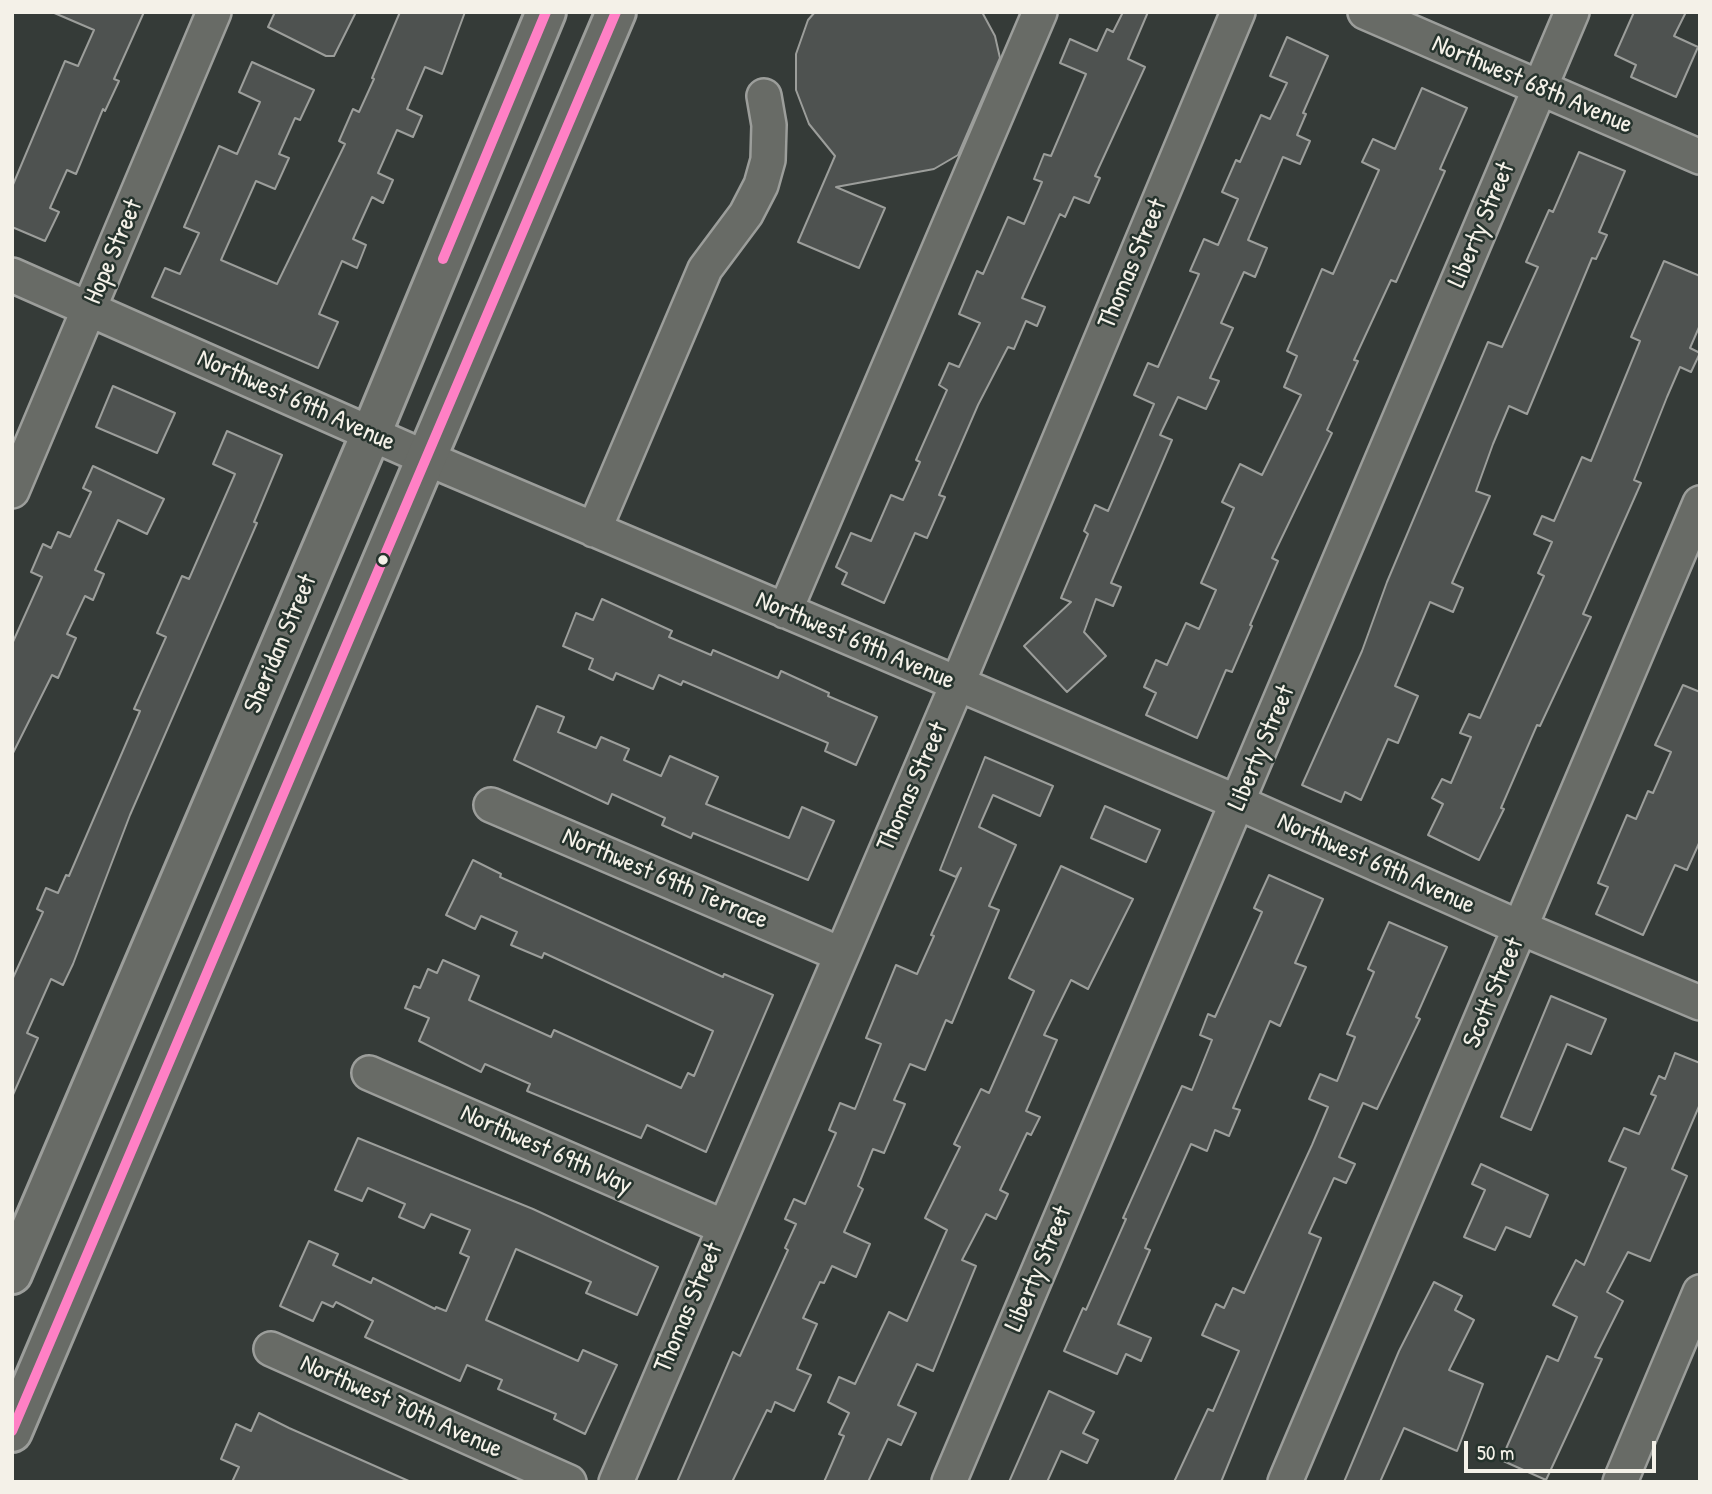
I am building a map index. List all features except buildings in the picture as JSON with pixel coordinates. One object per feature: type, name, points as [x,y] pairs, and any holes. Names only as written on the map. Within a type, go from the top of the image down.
[{"type":"main road","name":"Sheridan Street","points":[[12,1274],[370,434],[546,12]]},
{"type":"main road","points":[[12,1432],[616,12]]},
{"type":"street","name":"Hope Street","points":[[12,491],[214,12]]},
{"type":"street","points":[[785,611],[1040,12]]},
{"type":"street","name":"Thomas Street","points":[[616,1482],[957,685],[1238,12]]},
{"type":"street","name":"Northwest 68th Avenue","points":[[1366,12],[1700,157]]},
{"type":"street","name":"Liberty Street","points":[[949,1482],[1572,12]]},
{"type":"street","points":[[594,530],[705,269],[746,214],[761,185],[768,160],[769,125],[764,96]]},
{"type":"street","name":"Northwest 69th Avenue","points":[[12,275],[370,434],[1239,803],[1521,928],[1700,1003]]},
{"type":"street","name":"Scott Street","points":[[1285,1482],[1700,503]]},
{"type":"street","name":"Northwest 69th Terrace","points":[[491,805],[840,954]]},
{"type":"street","name":"Northwest 69th Way","points":[[369,1073],[724,1227]]},
{"type":"street","points":[[1620,1482],[1700,1292]]},
{"type":"street","name":"Northwest 70th Avenue","points":[[271,1349],[569,1482]]},
{"type":"transit line","points":[[443,259],[546,12]]},
{"type":"transit line","points":[[12,1431],[616,12]]}]
